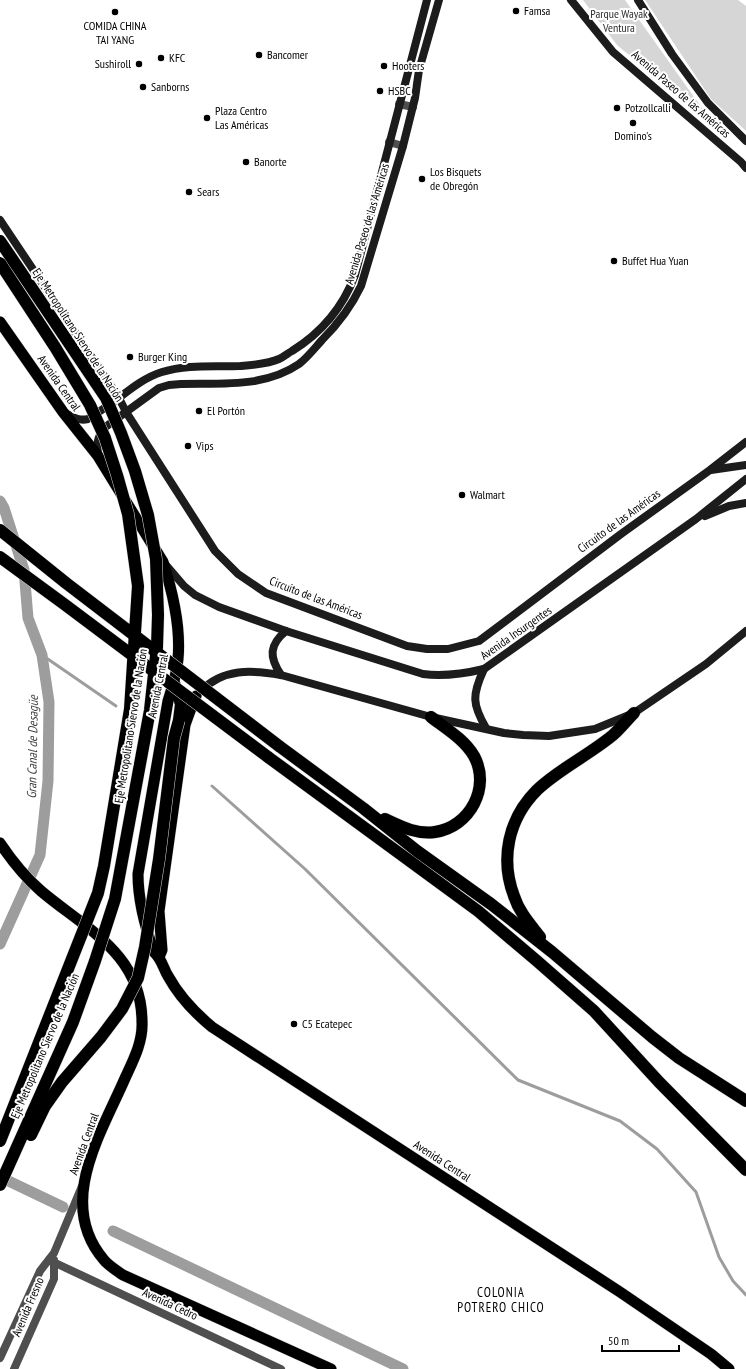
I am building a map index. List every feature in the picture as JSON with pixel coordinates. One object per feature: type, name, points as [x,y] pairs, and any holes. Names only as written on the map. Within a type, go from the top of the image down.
[{"type":"highway","name":"Eje Metropolitano Siervo de la Nación","points":[[0,241],[106,398],[121,433],[136,471],[148,515],[156,558],[158,615],[157,647],[150,710],[115,899],[73,1022],[0,1184]]},
{"type":"highway","name":"Eje Metropolitano Siervo de la Nación","points":[[0,263],[79,385],[105,438],[128,514],[138,586],[130,709],[104,866],[98,893],[0,1141]]},
{"type":"highway","name":"Avenida Central","points":[[0,322],[63,412],[98,456],[163,562],[169,581],[177,624],[178,658],[174,682],[168,702],[138,874],[138,889],[142,912],[154,952],[159,957],[168,976],[176,988],[197,1014],[212,1027],[620,1292],[711,1354],[729,1369]]},
{"type":"highway","points":[[0,530],[66,583],[279,746],[363,808],[417,851],[491,904],[552,952],[679,1058],[746,1101]]},
{"type":"highway","points":[[0,557],[268,758],[478,911],[538,961],[594,1011],[681,1104],[746,1170]]},
{"type":"highway","points":[[0,1192],[13,1171],[45,1106],[62,1082],[101,1037],[122,1009],[138,978],[159,859],[174,738],[181,704],[174,682]]},
{"type":"highway","points":[[181,704],[196,696]]},
{"type":"highway","points":[[159,957],[162,950],[159,911],[185,725],[196,696]]},
{"type":"highway","points":[[552,952],[524,917],[514,897],[506,865],[507,848],[512,827],[522,807],[537,790],[613,735],[634,713]]},
{"type":"highway","points":[[363,808],[401,827],[434,833],[454,825],[465,817],[472,808],[480,787],[478,767],[474,756],[468,747],[431,717]]},
{"type":"highway","name":"Avenida Central","points":[[4,852],[27,877],[58,905],[102,938],[130,971],[138,988],[142,1012],[142,1032],[137,1051],[94,1149],[82,1189],[83,1210],[89,1236],[103,1260],[123,1275],[331,1369]]},
{"type":"main road","name":"Avenida Paseo de las Américas","points":[[63,412],[75,418],[83,420],[88,419],[140,382],[162,372],[177,368],[251,365],[279,359],[314,335],[340,306],[349,290],[354,275],[427,0]]},
{"type":"main road","name":"Avenida Paseo de las Américas","points":[[98,456],[98,436],[104,428],[159,388],[180,384],[252,382],[276,376],[290,370],[311,354],[338,324],[354,301],[361,286],[403,146],[413,107],[419,70],[439,0]]},
{"type":"main road","name":"Avenida Paseo de las Américas","points":[[571,0],[613,52],[744,164]]},
{"type":"main road","name":"Avenida Paseo de las Américas","points":[[638,0],[672,54],[708,102],[746,141]]},
{"type":"main road","name":"Circuito de las Américas","points":[[0,220],[118,398],[216,551],[238,574],[266,593],[407,646],[427,649],[448,649],[479,641],[746,442]]},
{"type":"main road","points":[[710,470],[746,464]]},
{"type":"main road","name":"Avenida Insurgentes","points":[[163,562],[184,586],[195,595],[219,607],[286,631],[423,674],[437,676],[461,674],[484,670],[696,519],[746,479]]},
{"type":"main road","points":[[696,519],[729,506],[746,503]]},
{"type":"main road","points":[[281,675],[276,668],[272,652],[273,645],[286,631]]},
{"type":"main road","points":[[196,696],[206,685],[230,673],[243,671],[261,672],[281,675],[431,717],[523,735],[549,736],[595,729],[634,713],[706,664],[746,632]]},
{"type":"main road","points":[[484,670],[477,684],[474,699],[478,715],[486,728]]},
{"type":"street","points":[[399,104],[413,107]]},
{"type":"street","points":[[389,142],[403,146]]},
{"type":"street","name":"Avenida Fresno","points":[[0,1358],[40,1271],[51,1261],[84,1180]]},
{"type":"street","name":"Avenida Fresno","points":[[14,1369],[54,1279],[51,1261]]},
{"type":"street","name":"Avenida Cedro","points":[[51,1261],[281,1369]]},
{"type":"green space","name":"Parque Wayak Ventura","points":[[583,0],[625,0],[714,125],[617,45]]},
{"type":"green space","points":[[645,0],[738,0],[746,6],[746,131],[711,99]]},
{"type":"waterway","name":"Gran Canal de Desagüe","points":[[0,501],[4,508],[24,570],[28,618],[42,655],[49,702],[48,781],[40,855],[0,944]]},
{"type":"waterway","points":[[42,655],[116,706]]},
{"type":"waterway","points":[[212,786],[305,869],[518,1080],[620,1121],[657,1149],[696,1192],[719,1257],[733,1281],[746,1295]]},
{"type":"waterway","points":[[0,1177],[63,1207]]},
{"type":"waterway","points":[[113,1231],[403,1369]]},
{"type":"place","name":"Famsa","points":[[516,11]]},
{"type":"place","name":"COMIDA CHINA TAI YANG","points":[[115,12]]},
{"type":"place","name":"Bancomer","points":[[259,55]]},
{"type":"place","name":"KFC","points":[[161,58]]},
{"type":"place","name":"Sushiroll","points":[[139,64]]},
{"type":"place","name":"Hooters","points":[[384,66]]},
{"type":"place","name":"Sanborns","points":[[143,87]]},
{"type":"place","name":"HSBC","points":[[380,91]]},
{"type":"place","name":"Potzollcalli","points":[[617,108]]},
{"type":"place","name":"Plaza Centro Las Américas","points":[[207,118]]},
{"type":"place","name":"Domino's","points":[[633,123]]},
{"type":"place","name":"Banorte","points":[[246,162]]},
{"type":"place","name":"Los Bisquets de Obregón","points":[[422,179]]},
{"type":"place","name":"Sears","points":[[189,192]]},
{"type":"place","name":"Buffet Hua Yuan","points":[[614,261]]},
{"type":"place","name":"Burger King","points":[[130,357]]},
{"type":"place","name":"El Portón","points":[[199,411]]},
{"type":"place","name":"Vips","points":[[188,446]]},
{"type":"place","name":"Walmart","points":[[462,495]]},
{"type":"place","name":"C5 Ecatepec","points":[[294,1024]]},
{"type":"district","name":"COLONIA POTRERO CHICO","points":[[501,1300]]}]
